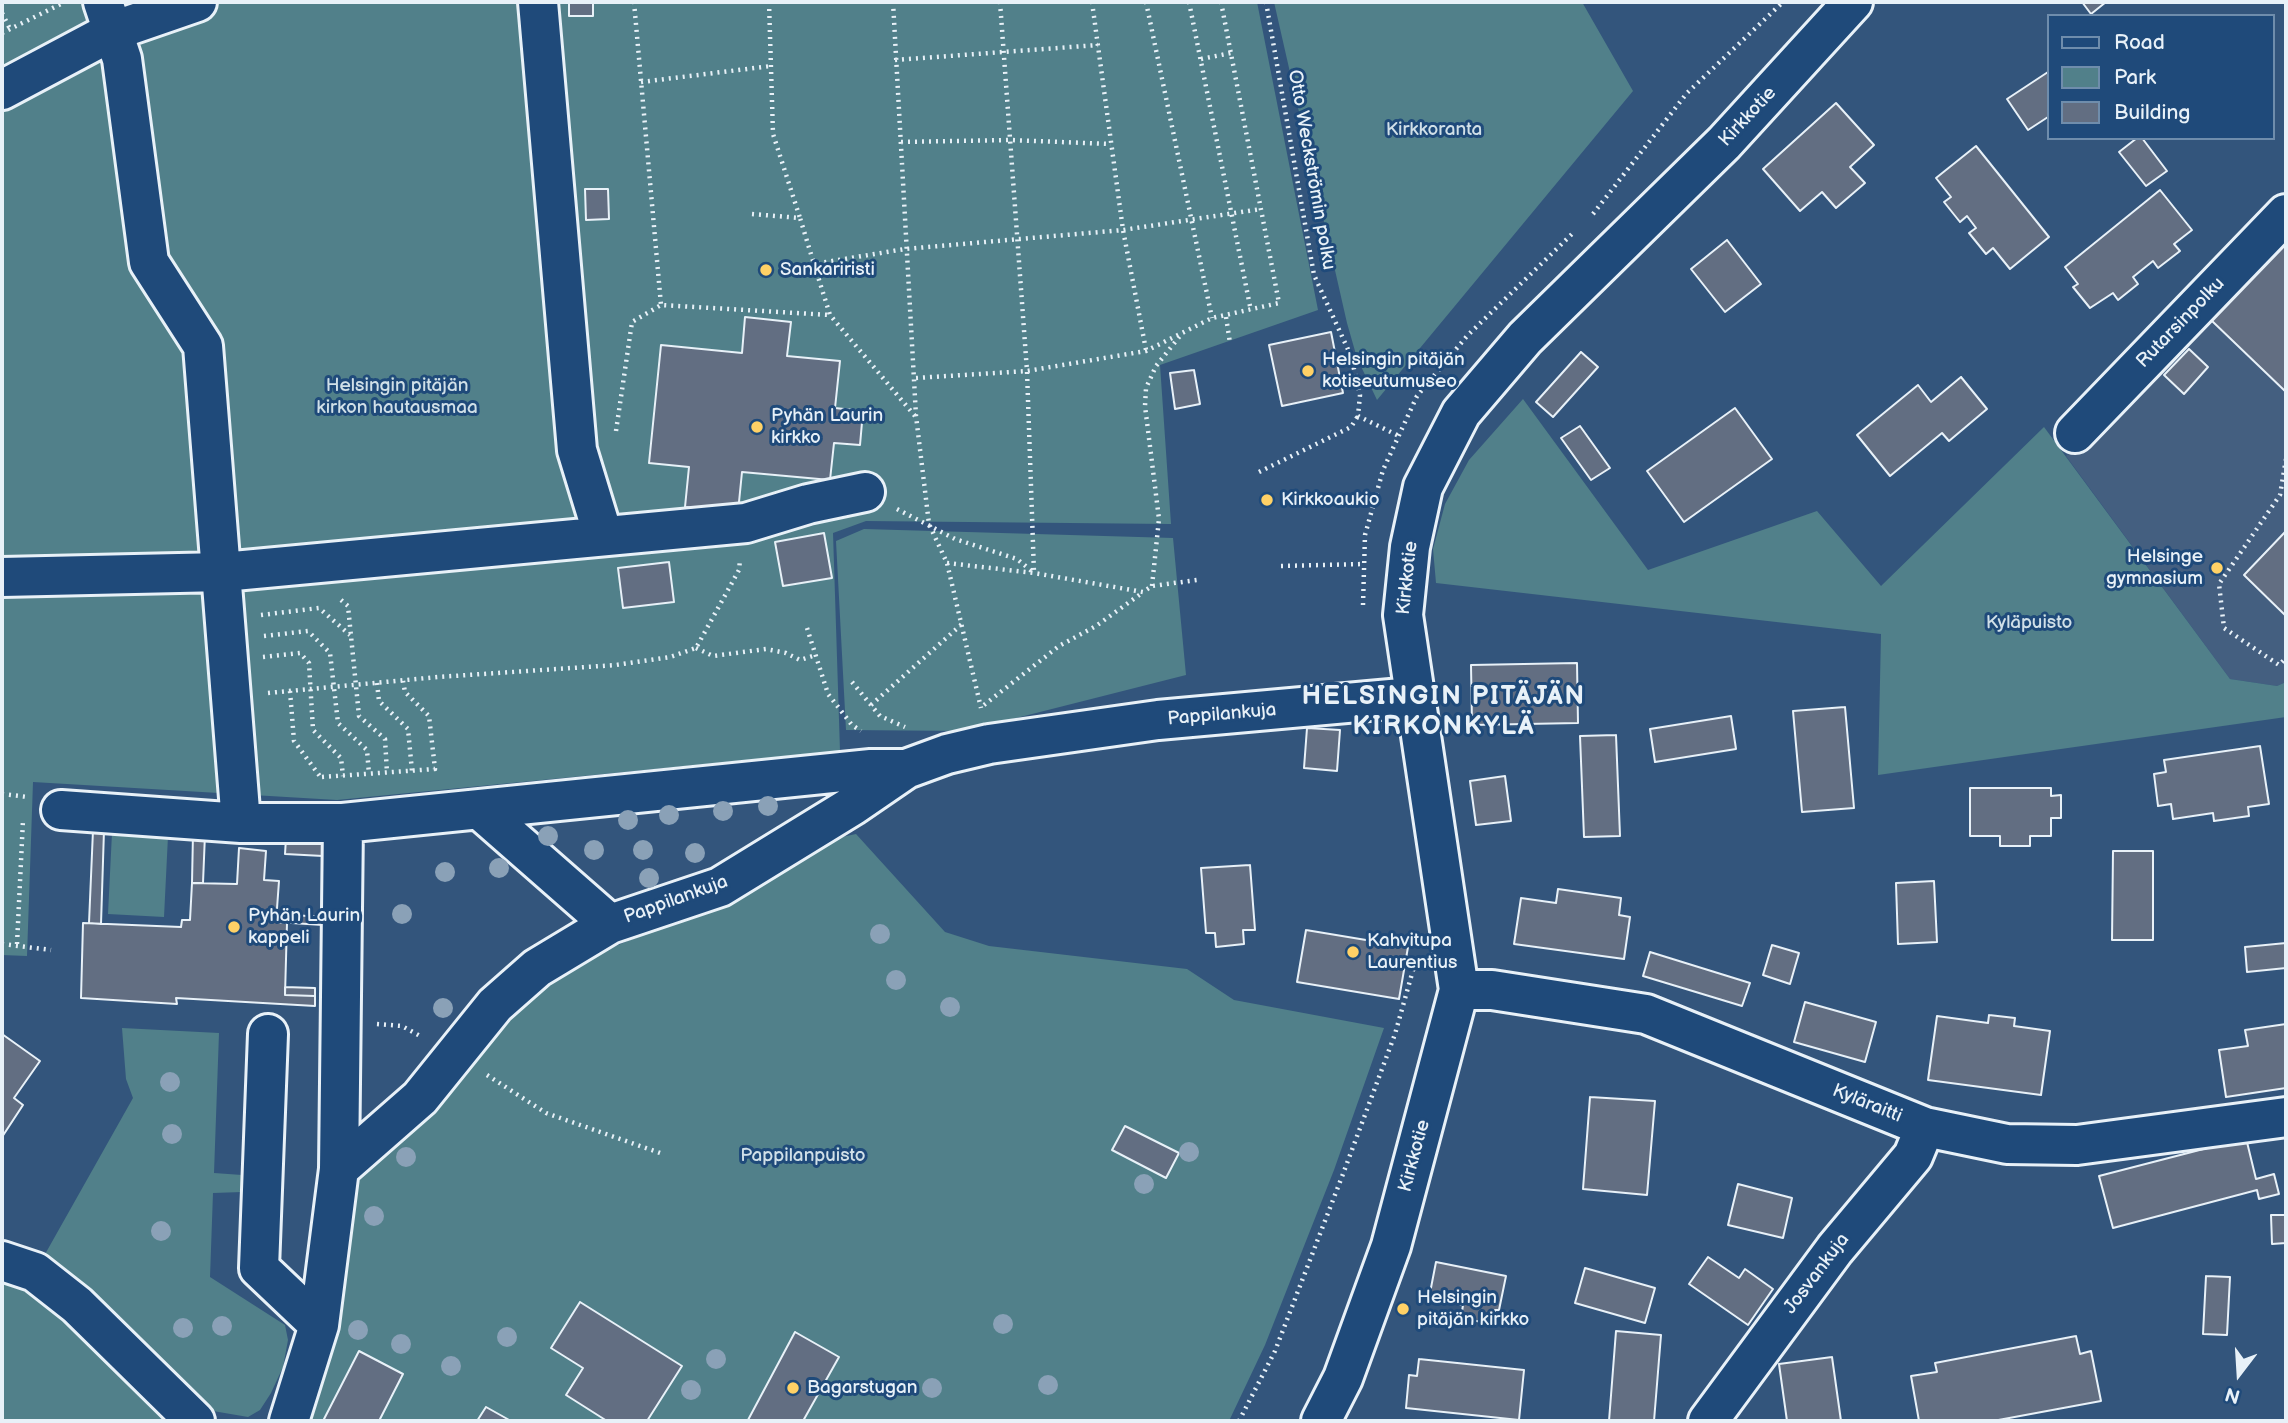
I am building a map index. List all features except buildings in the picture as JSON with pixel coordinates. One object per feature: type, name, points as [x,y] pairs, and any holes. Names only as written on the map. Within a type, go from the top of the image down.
[{"type":"street","points":[[2,90],[108,17],[197,2]]},
{"type":"street","points":[[538,2],[577,450],[603,535]]},
{"type":"street","name":"Kirkkotie","points":[[1321,1421],[1343,1378],[1391,1246],[1460,990],[1413,697],[1403,615],[1409,547],[1423,487],[1461,413],[1525,338],[1724,143],[1853,2]]},
{"type":"street","points":[[108,17],[122,59],[149,262],[203,346],[241,822]]},
{"type":"street","name":"Rutarsinpolku","points":[[2075,433],[2286,214]]},
{"type":"street","points":[[2,577],[223,572],[746,523],[808,504],[865,492]]},
{"type":"street","name":"Pappilankuja","points":[[339,1169],[420,1098],[495,1005],[537,968],[610,924],[720,887],[859,816],[912,779],[987,738],[1158,729],[1413,697]]},
{"type":"street","points":[[61,810],[241,822],[332,824],[871,769],[912,779]]},
{"type":"street","points":[[480,810],[610,924]]},
{"type":"street","points":[[289,1421],[319,1325],[339,1169],[341,1019],[332,824]]},
{"type":"street","name":"Kyläraitti","points":[[1460,990],[1492,990],[1646,1014],[1925,1127],[2007,1144],[2077,1145],[2286,1117]]},
{"type":"street","points":[[268,1034],[259,1268],[319,1325]]},
{"type":"street","name":"Josvankuja","points":[[1708,1421],[1835,1249],[1913,1156],[1925,1127]]},
{"type":"street","points":[[2,1261],[35,1272],[77,1305],[195,1421]]},
{"type":"path","points":[[2,33],[65,2]]},
{"type":"path","points":[[634,2],[661,304]]},
{"type":"path","points":[[769,2],[773,134],[830,315],[916,416]]},
{"type":"path","points":[[893,2],[905,249],[916,378],[916,416],[929,524],[947,563],[987,738]]},
{"type":"path","points":[[1000,2],[1027,371],[1034,573]]},
{"type":"path","points":[[1092,2],[1124,230],[1146,351]]},
{"type":"path","points":[[1146,2],[1212,318]]},
{"type":"path","points":[[1189,2],[1251,311]]},
{"type":"path","points":[[916,378],[1027,371],[1146,351],[1212,318],[1279,303],[1221,2]]},
{"type":"path","name":"Otto Weckströmin polku","points":[[1266,2],[1314,275],[1351,356],[1360,395],[1358,416]]},
{"type":"path","points":[[2,13],[10,29]]},
{"type":"path","points":[[895,60],[1098,45]]},
{"type":"path","points":[[1200,59],[1231,53]]},
{"type":"path","points":[[641,82],[771,66]]},
{"type":"path","points":[[901,142],[1010,140],[1111,144]]},
{"type":"path","points":[[814,264],[905,249],[1124,230],[1261,208]]},
{"type":"path","points":[[752,214],[800,218]]},
{"type":"path","points":[[615,439],[632,321],[661,304],[830,315]]},
{"type":"path","points":[[1226,317],[1230,343]]},
{"type":"path","points":[[1152,586],[1159,519],[1144,406],[1146,388],[1156,366],[1183,332]]},
{"type":"path","points":[[1259,472],[1351,427],[1358,416],[1399,436]]},
{"type":"path","points":[[2286,459],[2280,495],[2219,584],[2224,628],[2279,665],[2286,657]]},
{"type":"path","points":[[865,492],[955,539],[1017,559],[1034,573]]},
{"type":"path","points":[[696,649],[739,570],[746,523]]},
{"type":"path","points":[[947,563],[1034,573],[1143,592]]},
{"type":"path","points":[[1281,566],[1363,564]]},
{"type":"path","points":[[987,738],[1022,672],[1059,646],[1096,626],[1152,586],[1197,580]]},
{"type":"path","points":[[334,593],[348,606],[359,716],[385,739],[387,773]]},
{"type":"path","points":[[257,626],[255,615],[319,608],[351,636]]},
{"type":"path","points":[[871,705],[962,624]]},
{"type":"path","points":[[807,628],[828,694],[852,725],[868,732]]},
{"type":"path","points":[[258,637],[308,631],[330,653],[338,723],[367,750],[369,774]]},
{"type":"path","points":[[259,647],[262,670]]},
{"type":"path","points":[[263,682],[264,694],[616,665],[670,657],[696,649],[713,656],[766,649],[786,653],[800,660],[816,655]]},
{"type":"path","points":[[260,658],[300,653],[309,663],[313,730],[341,758],[343,776]]},
{"type":"path","points":[[322,778],[435,769],[429,716],[405,692],[403,681]]},
{"type":"path","points":[[852,682],[880,716],[905,727]]},
{"type":"path","points":[[377,683],[379,701],[408,729],[412,771]]},
{"type":"path","points":[[290,691],[294,741],[322,778],[332,824]]},
{"type":"path","points":[[895,729],[918,726]]},
{"type":"path","points":[[17,944],[24,795]]},
{"type":"path","points":[[2,944],[51,950]]},
{"type":"path","points":[[1239,1421],[1275,1351],[1343,1174],[1408,996],[1415,956]]},
{"type":"path","points":[[341,1019],[402,1026],[455,1054],[546,1113],[663,1154]]},
{"type":"shaded area","name":"Helsinge gymnasium","points":[[2286,229],[2286,682],[2277,686],[2230,679],[2066,456]]},
{"type":"green space","name":"Helsingin pitäjän kirkon hautausmaa","points":[[2,2],[1257,2],[1318,310],[1160,365],[1171,524],[866,521],[833,533],[840,751],[337,800],[33,782],[27,956],[2,955]]},
{"type":"green space","name":"Kirkkoranta","points":[[1274,2],[1582,2],[1633,91],[1377,400],[1357,358],[1347,323]]},
{"type":"green space","name":"Kyläpuisto","points":[[1523,399],[1648,570],[1817,511],[1881,586],[2044,427],[2230,679],[2277,686],[2286,682],[2286,717],[1878,775],[1881,634],[1436,583],[1433,549],[1445,504],[1469,460]]},
{"type":"green space","points":[[864,529],[1173,538],[1186,675],[965,731],[846,730],[836,541]]},
{"type":"green space","points":[[112,833],[168,836],[164,917],[108,914]]},
{"type":"green space","name":"Pappilanpuisto","points":[[856,834],[945,932],[989,946],[1187,969],[1234,1000],[1384,1028],[1334,1170],[1265,1345],[1229,1421],[305,1421],[358,1176],[378,1155],[421,1124],[522,1000],[544,982],[599,953],[740,894],[837,838]]},
{"type":"green space","points":[[122,1028],[219,1033],[214,1173],[242,1175],[242,1192],[213,1193],[210,1277],[285,1325],[288,1340],[283,1367],[271,1393],[260,1410],[248,1417],[213,1411],[44,1256],[133,1098],[126,1079]]},
{"type":"green space","points":[[2,1278],[26,1286],[71,1321],[170,1421],[2,1421]]},
{"type":"place","name":"Sankariristi","points":[[766,270]]},
{"type":"place","name":"Helsingin pitäjän kotiseutumuseo","points":[[1308,371]]},
{"type":"place","name":"Pyhän Laurin kirkko","points":[[757,427]]},
{"type":"place","name":"Kirkkoaukio","points":[[1267,500]]},
{"type":"place","name":"Helsinge gymnasium","points":[[2217,568]]},
{"type":"place","name":"Pyhän Laurin kappeli","points":[[234,927]]},
{"type":"place","name":"Kahvitupa Laurentius","points":[[1353,952]]},
{"type":"place","name":"Helsingin pitäjän kirkko","points":[[1403,1309]]},
{"type":"place","name":"Bagarstugan","points":[[793,1388]]},
{"type":"district","name":"HELSINGIN PITÄJÄN KIRKONKYLÄ","points":[[1444,712]]}]
